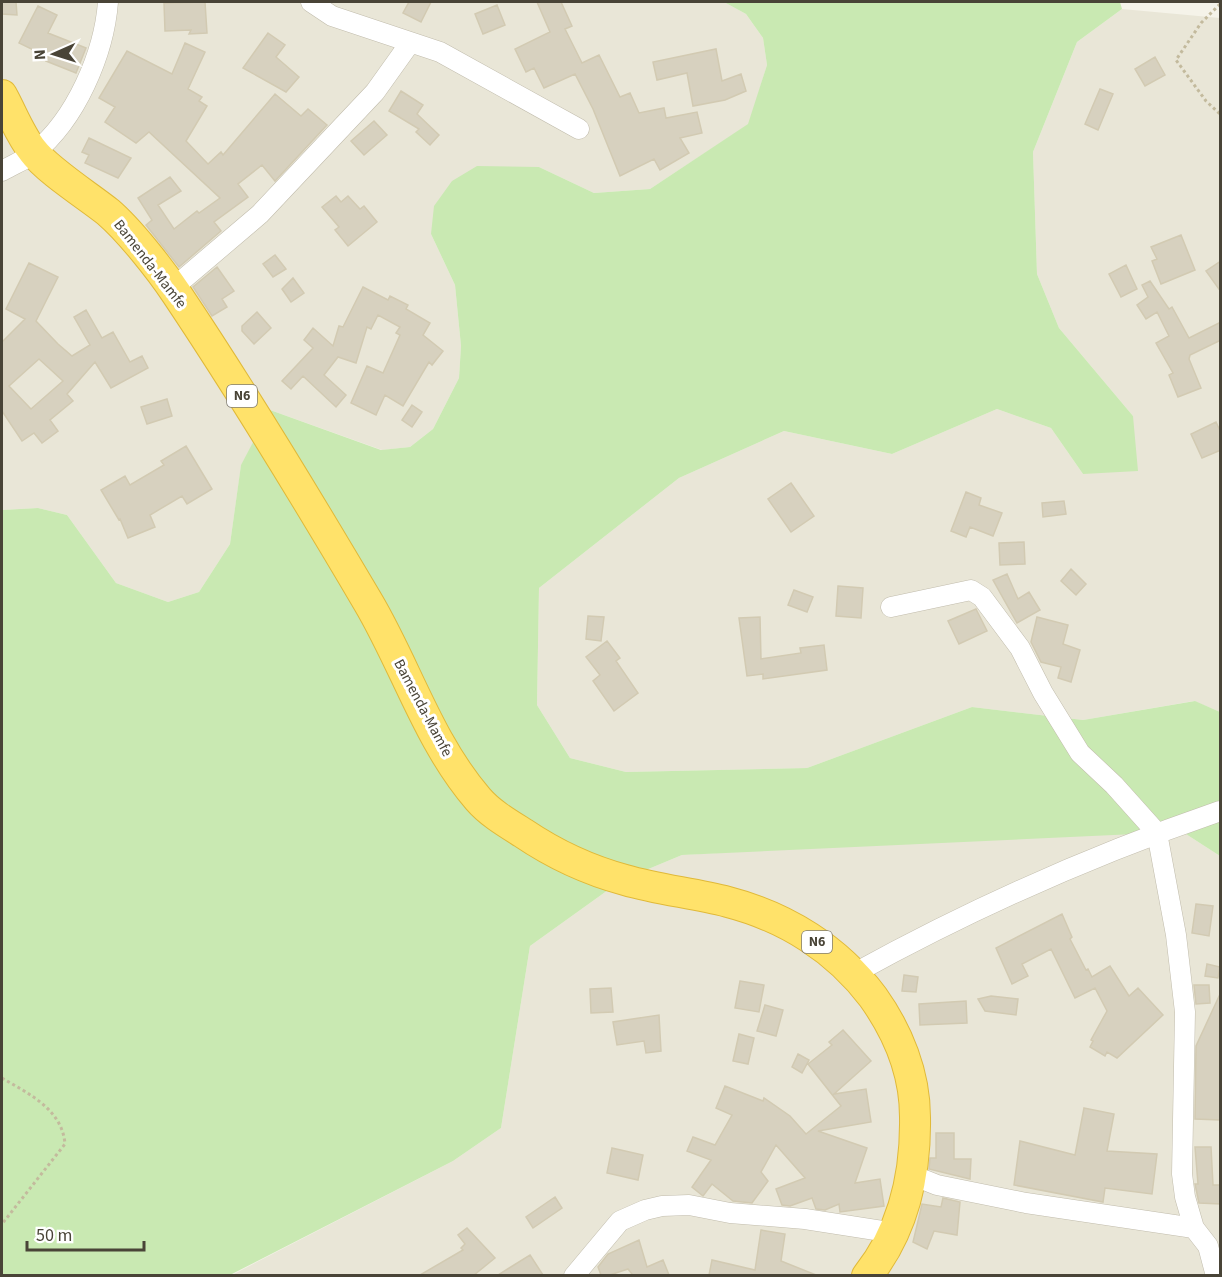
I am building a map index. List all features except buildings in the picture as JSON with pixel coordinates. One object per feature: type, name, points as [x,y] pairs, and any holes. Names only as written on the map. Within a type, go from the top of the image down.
[{"type":"highway","name":"Bamenda-Mamfe","points":[[2,95],[34,153],[113,216],[173,288],[284,461],[369,604],[434,734],[475,796],[487,808],[540,845],[577,864],[622,880],[727,901],[765,914],[815,941],[855,973],[882,1009],[900,1044],[908,1068],[915,1105],[916,1153],[895,1233],[867,1275]]},
{"type":"street","points":[[2,171],[34,153],[69,112],[85,84],[99,51],[106,25],[108,2]]},
{"type":"street","points":[[310,2],[332,16],[440,52],[579,129]]},
{"type":"street","points":[[173,288],[260,214],[375,92],[410,43]]},
{"type":"street","points":[[891,606],[970,590],[982,597],[1020,648],[1043,693],[1080,753],[1114,785],[1157,833],[1181,966],[1185,1012],[1182,1174],[1185,1197],[1194,1228],[1208,1246],[1216,1275]]},
{"type":"street","points":[[855,973],[1012,895],[1157,833],[1221,811]]},
{"type":"street","points":[[912,1175],[937,1185],[1002,1199],[1194,1228]]},
{"type":"street","points":[[574,1275],[620,1221],[645,1210],[662,1206],[689,1205],[730,1213],[805,1219],[895,1233]]},
{"type":"path","points":[[1221,4],[1201,23],[1176,60],[1206,101],[1221,114]]},
{"type":"path","points":[[2,1078],[44,1104],[64,1128],[65,1144],[2,1224]]},
{"type":"shaded area","points":[[2,2],[724,2],[746,14],[763,38],[767,65],[749,124],[650,189],[594,193],[539,167],[431,234],[455,285],[461,346],[459,378],[433,429],[410,447],[382,450],[270,410],[241,466],[230,544],[199,592],[168,602],[116,583],[67,515],[38,508],[2,510]]},
{"type":"shaded area","points":[[1122,9],[1220,18],[1220,712],[1194,701],[1083,720],[972,707],[807,768],[626,772],[570,758],[537,705],[539,588],[679,478],[784,431],[892,454],[997,409],[1051,428],[1083,474],[1133,416],[1059,328],[1037,274],[1033,152],[1077,42]]},
{"type":"shaded area","points":[[1175,827],[1220,856],[1220,1275],[230,1276],[453,1161],[501,1128],[530,946],[622,880],[682,855]]},
{"type":"green space","points":[[724,2],[1120,2],[1122,9],[1077,42],[1033,152],[1037,274],[1059,328],[1133,416],[1138,471],[1083,474],[1051,428],[997,409],[892,454],[784,431],[679,478],[539,588],[537,705],[570,758],[626,772],[807,768],[972,707],[1083,720],[1195,701],[1220,712],[1220,856],[1175,827],[1157,833],[682,855],[622,880],[530,946],[501,1128],[453,1161],[230,1275],[2,1276],[2,510],[38,508],[67,515],[116,583],[168,602],[199,592],[230,544],[241,465],[270,410],[381,450],[410,447],[433,429],[459,378],[461,346],[455,285],[431,234],[434,206],[452,181],[477,166],[539,167],[594,193],[650,189],[748,124],[767,65],[763,38],[746,14]]}]
